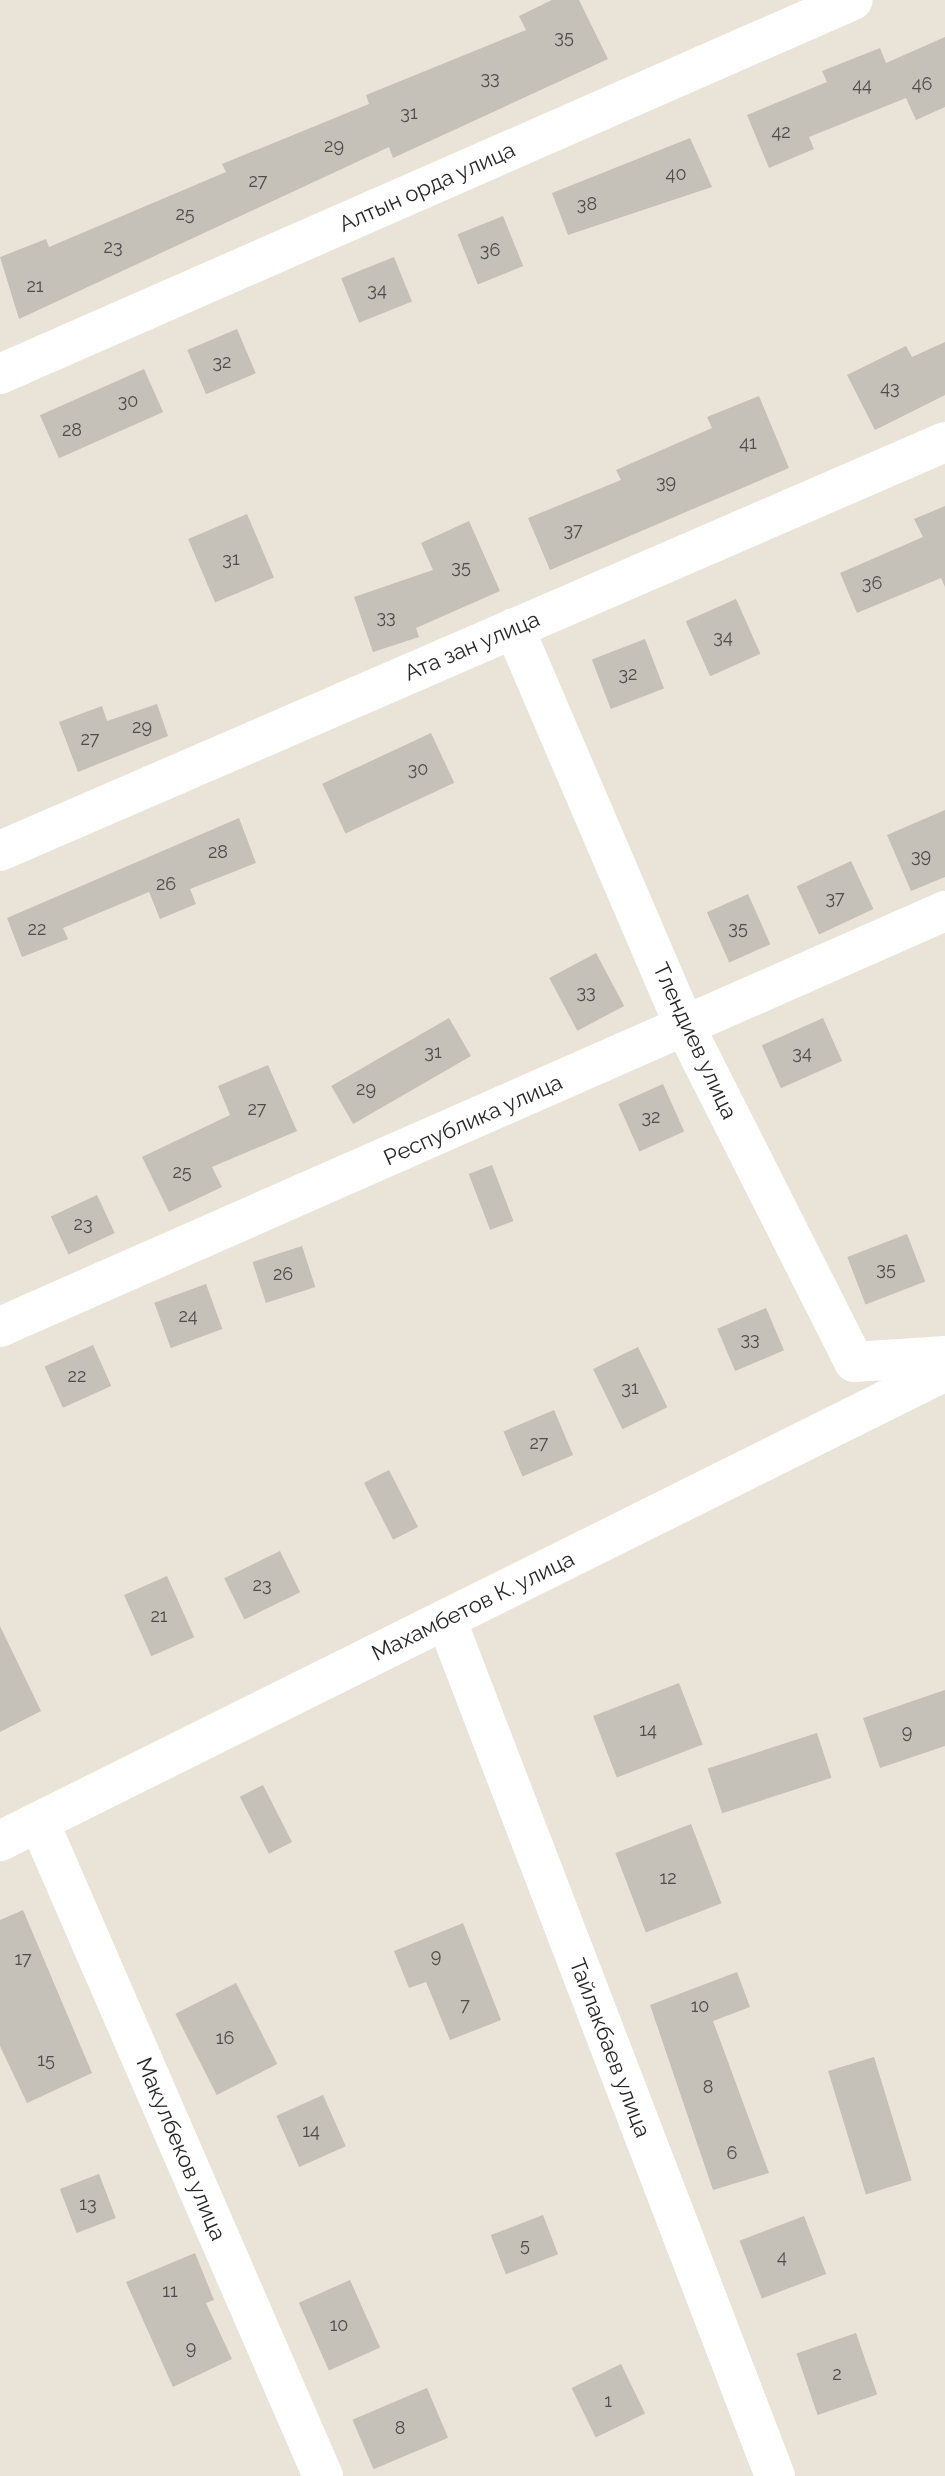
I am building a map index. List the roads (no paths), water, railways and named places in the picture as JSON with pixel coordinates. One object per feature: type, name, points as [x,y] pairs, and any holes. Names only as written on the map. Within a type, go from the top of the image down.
[{"type":"street","name":"Алтын орда улица","points":[[0,374],[853,0]]},
{"type":"street","name":"Ата зан улица","points":[[0,851],[945,442]]},
{"type":"street","name":"Тлендиев улица","points":[[514,628],[685,1027],[854,1362],[945,1356]]},
{"type":"street","name":"Республика улица","points":[[0,1327],[945,911]]},
{"type":"street","name":"Махамбетов К. улица","points":[[0,1841],[945,1371]]},
{"type":"street","name":"Тайлакбаев улица","points":[[446,1619],[775,2476]]},
{"type":"street","name":"Макулбеков улица","points":[[39,1822],[323,2476]]}]
